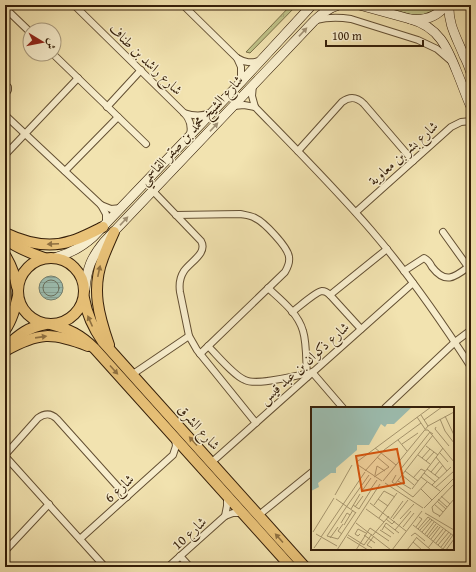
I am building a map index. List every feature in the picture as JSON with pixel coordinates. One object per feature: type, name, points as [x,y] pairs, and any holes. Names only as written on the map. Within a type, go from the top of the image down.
[{"type":"main road","name":"شارع الشيخ محمد بن صقر القاسمي","points":[[84,294],[86,276],[96,252],[314,20],[331,7],[339,5]]},
{"type":"main road","points":[[359,5],[420,22],[438,35],[453,63],[471,107]]},
{"type":"main road","points":[[410,19],[428,19],[436,15],[448,5]]},
{"type":"main road","points":[[448,5],[452,29],[471,73]]},
{"type":"main road","name":"شارع الشيخ محمد بن صقر القاسمي","points":[[57,257],[77,250],[86,244],[241,82],[310,7]]},
{"type":"main road","points":[[5,233],[24,241],[47,245],[71,242],[104,226]]},
{"type":"main road","points":[[111,350],[99,314],[97,286],[102,259],[114,232]]},
{"type":"main road","points":[[5,239],[21,249],[44,258]]},
{"type":"main road","points":[[5,255],[15,276],[21,304],[25,312],[38,322],[48,324]]},
{"type":"main road","points":[[5,330],[12,318],[20,279],[23,272],[29,265],[44,258],[57,257],[66,260],[73,265],[83,280],[84,294],[80,307],[75,314],[68,320],[59,323],[36,326],[26,330],[5,350]]},
{"type":"main road","points":[[5,282],[5,306]]},
{"type":"main road","name":"شارع الشرق","points":[[84,294],[86,310],[90,321],[103,342],[305,567]]},
{"type":"main road","name":"شارع الشرق","points":[[48,324],[70,330],[80,335],[95,349],[291,567]]},
{"type":"main road","points":[[5,350],[28,339],[40,336],[63,337],[95,349]]},
{"type":"main road","points":[[226,495],[227,490],[232,488],[243,497]]},
{"type":"street","name":"شارع راشد بن طناف","points":[[74,5],[184,113],[190,121],[190,135]]},
{"type":"street","points":[[79,11],[85,5]]},
{"type":"street","points":[[183,5],[237,58],[250,63],[260,61]]},
{"type":"street","points":[[5,8],[22,24]]},
{"type":"street","points":[[314,20],[333,17],[351,19],[401,34],[437,49],[453,63]]},
{"type":"street","points":[[237,58],[241,67],[241,82]]},
{"type":"street","points":[[61,62],[146,144]]},
{"type":"street","points":[[107,106],[141,70]]},
{"type":"street","points":[[5,155],[78,78]]},
{"type":"street","points":[[5,84],[8,87],[8,90],[5,94]]},
{"type":"street","points":[[253,85],[252,96],[255,107],[325,178],[387,249],[413,282],[471,367]]},
{"type":"street","points":[[298,151],[342,102],[349,98],[353,98],[364,104],[413,161]]},
{"type":"street","points":[[234,106],[244,105],[255,107]]},
{"type":"street","name":"شارع راشد بن طناف","points":[[184,113],[196,116],[208,114],[213,111]]},
{"type":"street","points":[[5,115],[101,205],[106,214],[104,226]]},
{"type":"street","points":[[65,171],[118,117]]},
{"type":"street","name":"شارع بشر بن معاوية","points":[[356,212],[456,124],[471,121]]},
{"type":"street","points":[[152,191],[201,241],[203,246],[202,251],[183,272],[179,285],[189,336],[200,354],[256,423]]},
{"type":"street","points":[[101,205],[111,209],[121,208]]},
{"type":"street","points":[[176,215],[240,214],[254,217],[266,225],[286,248],[289,257],[289,262],[285,272],[200,354]]},
{"type":"street","points":[[404,271],[424,258],[427,259],[438,274],[448,278],[469,269],[443,232]]},
{"type":"street","points":[[330,295],[387,249]]},
{"type":"street","name":"شارع ذكوان بن عبد قيس","points":[[212,462],[308,374],[413,282]]},
{"type":"street","points":[[268,288],[297,318],[303,331],[308,374],[343,407]]},
{"type":"street","points":[[292,312],[320,292],[326,292],[361,329]]},
{"type":"street","points":[[386,407],[455,342],[471,330]]},
{"type":"street","points":[[133,374],[189,336]]},
{"type":"street","points":[[208,346],[237,375],[246,381],[261,382],[308,374]]},
{"type":"street","points":[[105,567],[5,455],[38,418],[48,414],[52,415],[127,497]]},
{"type":"street","points":[[174,437],[176,446],[173,455],[191,455]]},
{"type":"street","name":"شارع 6","points":[[80,539],[173,455]]},
{"type":"street","points":[[259,515],[311,473]]},
{"type":"street","name":"شارع 10","points":[[225,516],[227,506],[226,495]]},
{"type":"street","points":[[5,551],[49,504]]},
{"type":"street","name":"شارع 10","points":[[168,567],[225,516],[234,513],[242,513]]},
{"type":"street","points":[[180,556],[190,567]]},
{"type":"green space","points":[[291,5],[297,5],[250,53],[246,52]]},
{"type":"green space","points":[[379,5],[442,5],[425,15],[420,16]]},
{"type":"water","points":[[51,276],[60,279],[63,288],[60,297],[51,300],[42,297],[39,288],[42,279]]}]
